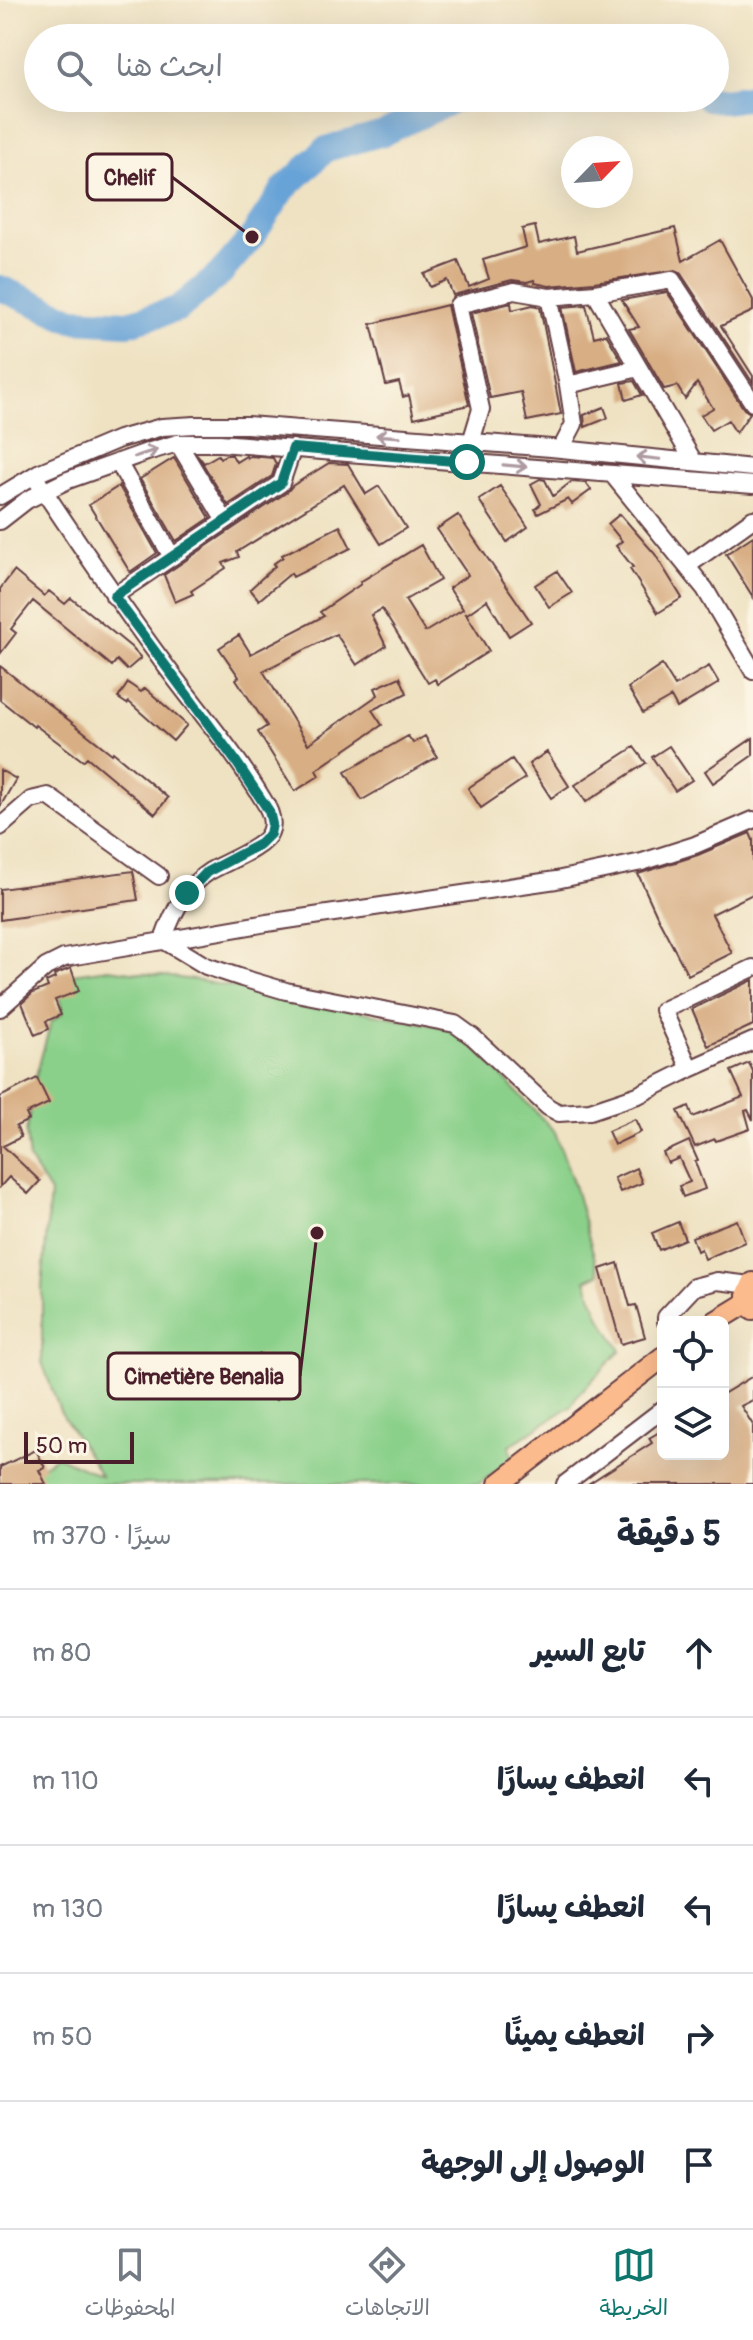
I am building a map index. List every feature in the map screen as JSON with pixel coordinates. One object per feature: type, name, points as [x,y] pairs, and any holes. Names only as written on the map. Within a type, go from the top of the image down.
[{"type":"main road","points":[[723,1316],[751,1295]]},
{"type":"main road","points":[[499,1484],[657,1362]]},
{"type":"street","points":[[471,442],[481,409],[458,305],[514,291],[549,297],[672,280],[753,403]]},
{"type":"street","points":[[595,293],[694,462]]},
{"type":"street","points":[[549,297],[574,424],[561,449]]},
{"type":"street","points":[[568,385],[639,368]]},
{"type":"street","points":[[1,494],[119,439],[162,427],[247,425],[561,449],[753,468]]},
{"type":"street","points":[[178,443],[225,521]]},
{"type":"street","points":[[0,521],[27,500],[68,480],[178,443],[293,448],[753,485]]},
{"type":"street","points":[[114,596],[281,483],[293,448]]},
{"type":"street","points":[[118,462],[172,557]]},
{"type":"street","points":[[612,474],[705,589],[753,671]]},
{"type":"street","points":[[34,476],[114,596],[269,811],[272,824],[270,834],[260,844],[207,872],[187,893],[171,917],[163,940]]},
{"type":"street","points":[[687,566],[753,519]]},
{"type":"street","points":[[0,827],[31,800],[48,796],[159,876]]},
{"type":"street","points":[[0,1008],[46,967],[64,958],[556,880],[642,862],[695,845],[753,820]]},
{"type":"street","points":[[163,940],[206,966],[271,987],[455,1024],[548,1107],[559,1113],[590,1111],[638,1095],[753,1041]]},
{"type":"street","points":[[690,1069],[663,1010],[753,968]]},
{"type":"street","points":[[667,1316],[694,1287],[717,1281],[751,1295]]},
{"type":"street","points":[[565,1484],[657,1414]]},
{"type":"green space","points":[[108,969],[195,980],[458,1030],[555,1132],[575,1188],[599,1274],[586,1280],[599,1315],[621,1350],[571,1406],[509,1446],[513,1458],[479,1484],[31,1484],[32,1473],[57,1456],[101,1476],[60,1411],[42,1362],[42,1287],[50,1193],[29,1160],[26,1132],[37,1072],[51,1022],[62,1014],[57,976]]},
{"type":"building","points":[[535,226],[539,244],[574,236],[577,251],[675,228],[683,261],[720,240],[753,300],[753,311],[721,326],[753,376],[753,383],[676,270],[549,286],[535,283],[534,280],[512,280],[453,295],[447,280],[430,287],[424,274],[458,261],[469,287],[489,279],[483,260],[526,247],[522,229]]},
{"type":"building","points":[[667,292],[744,409],[750,413],[736,433],[728,420],[711,430],[701,415],[713,408],[697,383],[685,399],[677,386],[664,389],[629,329],[639,327],[622,300]]},
{"type":"building","points":[[511,303],[512,310],[533,305],[540,307],[561,414],[527,421],[521,392],[490,398],[471,313]]},
{"type":"building","points":[[447,305],[469,405],[414,418],[409,395],[403,397],[399,382],[386,385],[371,324]]},
{"type":"building","points":[[586,305],[594,337],[606,334],[622,361],[576,372],[562,307]]},
{"type":"building","points":[[634,381],[642,395],[626,400],[622,383]]},
{"type":"building","points":[[604,407],[608,418],[585,427],[584,415]]},
{"type":"building","points":[[197,454],[204,463],[218,455],[220,458],[232,455],[236,462],[250,456],[273,458],[276,464],[272,476],[228,505]]},
{"type":"building","points":[[174,458],[210,518],[176,541],[140,479]]},
{"type":"building","points":[[329,463],[348,464],[366,494],[379,486],[406,528],[381,544],[344,485],[237,552],[239,557],[223,563],[226,568],[191,591],[193,594],[175,602],[164,575]]},
{"type":"building","points":[[545,480],[553,496],[571,482],[586,483],[591,490],[572,504],[568,499],[538,514],[535,509],[541,504],[531,484]]},
{"type":"building","points":[[119,486],[157,553],[130,572],[89,505]]},
{"type":"building","points":[[500,486],[528,527],[507,542],[479,500]]},
{"type":"building","points":[[620,514],[655,554],[682,598],[658,613],[630,569],[633,567],[616,546],[622,541],[608,524]]},
{"type":"building","points":[[458,515],[531,622],[509,636],[487,600],[467,614],[465,612],[489,651],[438,684],[435,679],[428,683],[382,609],[371,615],[386,646],[357,665],[336,634],[263,671],[308,744],[378,695],[375,688],[400,677],[407,693],[372,710],[382,725],[316,770],[319,776],[295,791],[258,732],[267,726],[219,648],[239,635],[251,654],[324,616],[320,612],[360,582],[421,545],[440,580],[405,600],[425,632],[463,609],[449,588],[468,575],[437,529]]},
{"type":"building","points":[[340,526],[351,548],[293,577],[291,573],[259,600],[250,589],[275,566],[273,564],[282,555]]},
{"type":"building","points":[[753,536],[753,597],[726,554]]},
{"type":"building","points":[[14,571],[44,596],[49,591],[65,604],[71,598],[141,658],[127,670],[117,660],[112,666],[33,601],[11,629],[16,633],[0,654],[0,589]]},
{"type":"building","points":[[557,571],[572,593],[549,607],[535,585]]},
{"type":"building","points":[[662,665],[675,686],[709,666],[719,683],[677,708],[671,697],[643,713],[628,688]]},
{"type":"building","points":[[0,666],[168,798],[155,814],[87,757],[83,761],[0,700]]},
{"type":"building","points":[[128,683],[141,692],[145,688],[187,725],[173,741],[129,702],[127,704],[118,698]]},
{"type":"building","points":[[408,736],[413,743],[425,736],[437,757],[362,800],[345,772]]},
{"type":"building","points":[[753,738],[753,755],[713,783],[705,771]]},
{"type":"building","points":[[669,746],[692,780],[675,791],[652,757]]},
{"type":"building","points":[[634,747],[646,763],[586,802],[575,785]]},
{"type":"building","points":[[547,752],[569,786],[551,798],[529,764]]},
{"type":"building","points":[[512,759],[525,778],[481,808],[468,788]]},
{"type":"building","points":[[0,770],[16,779],[0,807]]},
{"type":"building","points":[[750,833],[753,840],[753,894],[712,914],[732,953],[688,975],[638,874],[698,855]]},
{"type":"building","points":[[133,871],[138,900],[0,920],[0,889]]},
{"type":"building","points":[[71,968],[79,991],[55,1000],[61,1015],[46,1021],[49,1029],[35,1035],[22,1003],[33,993],[48,987],[46,982],[55,978],[54,975]]},
{"type":"building","points":[[753,980],[753,1025],[708,1046],[692,1009]]},
{"type":"building","points":[[749,1063],[753,1071],[753,1120],[748,1110],[745,1111],[750,1129],[695,1147],[678,1111],[689,1106],[693,1117],[743,1097],[731,1071]]},
{"type":"building","points":[[37,1078],[49,1103],[26,1114],[29,1120],[16,1126],[21,1137],[3,1146],[40,1181],[28,1194],[9,1177],[0,1187],[0,1097]]},
{"type":"building","points":[[635,1119],[641,1132],[614,1145],[608,1131]]},
{"type":"building","points":[[689,1141],[705,1189],[683,1197],[679,1186],[690,1182],[679,1158],[668,1163],[663,1153]]},
{"type":"building","points":[[636,1168],[642,1183],[620,1192],[614,1178]]},
{"type":"building","points":[[737,1220],[745,1242],[705,1259],[701,1249],[697,1251],[692,1237]]},
{"type":"building","points":[[678,1222],[685,1239],[659,1250],[652,1233]]},
{"type":"building","points":[[618,1263],[630,1306],[636,1305],[645,1337],[621,1344],[600,1269]]},
{"type":"building","points":[[260,1354],[291,1385],[276,1400],[245,1369]]},
{"type":"building","points":[[753,1376],[753,1400],[741,1406],[753,1425],[753,1484],[588,1484],[652,1443],[649,1438],[657,1433],[657,1460],[729,1460],[729,1390]]},
{"type":"building","points":[[36,1450],[45,1468],[39,1470],[46,1484],[0,1484],[0,1467]]},
{"type":"waterway","points":[[729,100],[753,97]]},
{"type":"waterway","points":[[0,288],[73,320],[128,323],[178,309],[220,274],[252,237],[284,189],[326,149],[383,133],[429,112]]},
{"type":"place","name":"Chelif","points":[[252,237]]},
{"type":"place","name":"Cimetière Benalia","points":[[317,1233]]},
{"type":"route","points":[[187,893],[207,872],[260,844],[270,834],[272,824],[269,811],[114,596],[281,483],[293,448],[467,462]]}]
